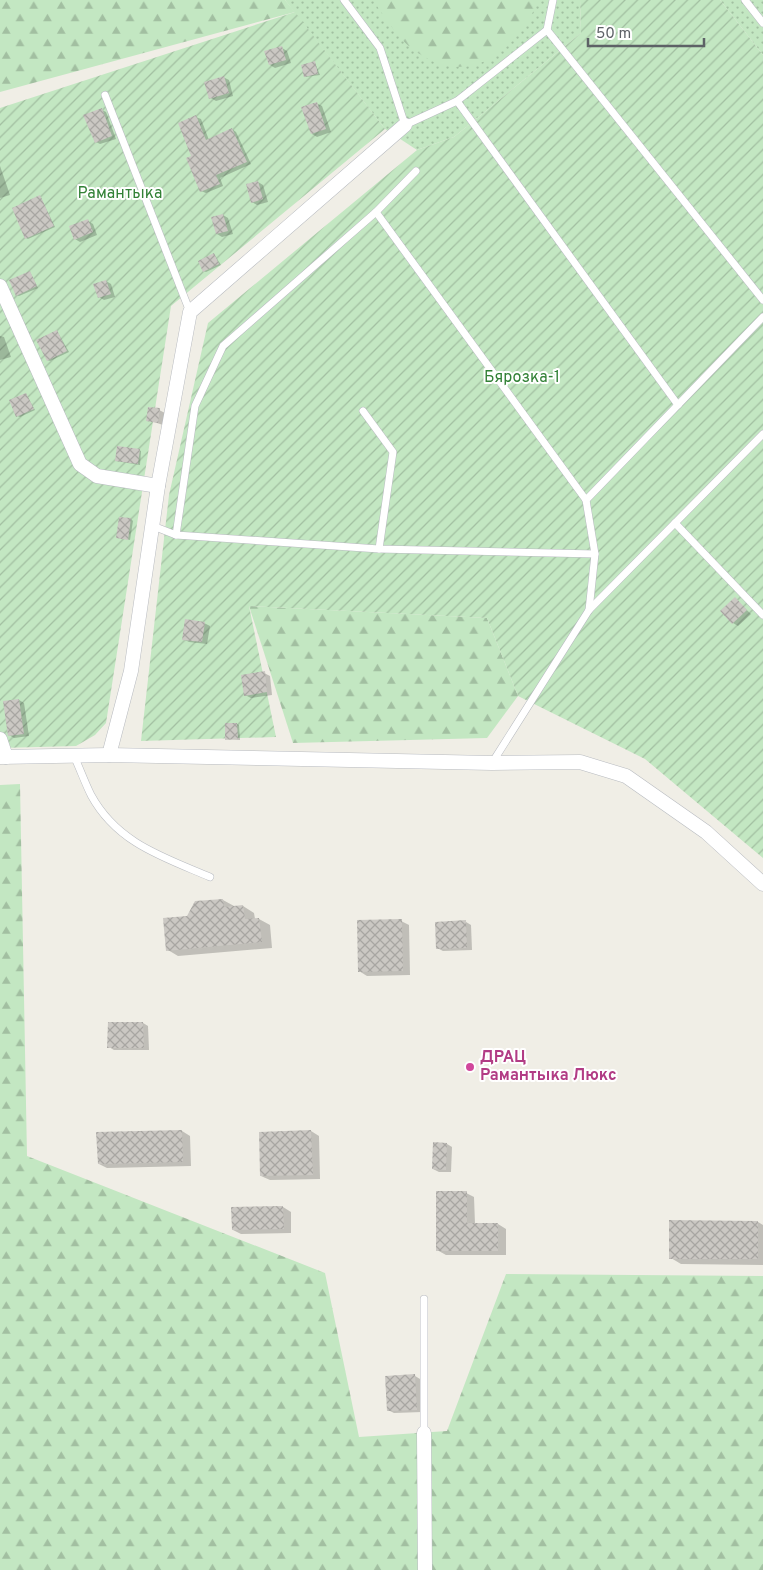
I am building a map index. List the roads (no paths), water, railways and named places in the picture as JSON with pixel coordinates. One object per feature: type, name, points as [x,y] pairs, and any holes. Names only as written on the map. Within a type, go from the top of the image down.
[{"type":"street","points":[[109,754],[131,671],[158,486],[190,312],[406,125]]},
{"type":"street","points":[[0,286],[80,464],[97,476],[158,486]]},
{"type":"street","points":[[0,739],[3,757],[109,754],[492,763],[580,762],[626,776],[706,832],[763,884]]},
{"type":"street","points":[[424,1433],[425,1570]]},
{"type":"lane","points":[[344,0],[380,48],[406,125],[457,101],[547,30],[554,0]]},
{"type":"lane","points":[[745,0],[763,23]]},
{"type":"lane","points":[[547,30],[763,300]]},
{"type":"lane","points":[[105,94],[190,312]]},
{"type":"lane","points":[[457,101],[678,405]]},
{"type":"lane","points":[[176,535],[196,406],[223,346],[376,212],[416,172]]},
{"type":"lane","points":[[376,212],[586,500],[595,554],[589,610]]},
{"type":"lane","points":[[586,500],[763,317]]},
{"type":"lane","points":[[363,411],[393,452],[379,549]]},
{"type":"lane","points":[[492,763],[589,610],[763,434]]},
{"type":"lane","points":[[675,523],[763,615]]},
{"type":"lane","points":[[153,526],[176,535],[379,549],[595,554]]},
{"type":"lane","points":[[74,756],[92,796],[116,828],[131,841],[210,877]]},
{"type":"lane","points":[[424,1299],[424,1433]]},
{"type":"place","name":"ДРАЦ Рамантыка Люкс","points":[[470,1067]]},
{"type":"park label","name":"Рамантыка","points":[[120,194]]},
{"type":"park label","name":"Бярозка-1","points":[[522,378]]}]
